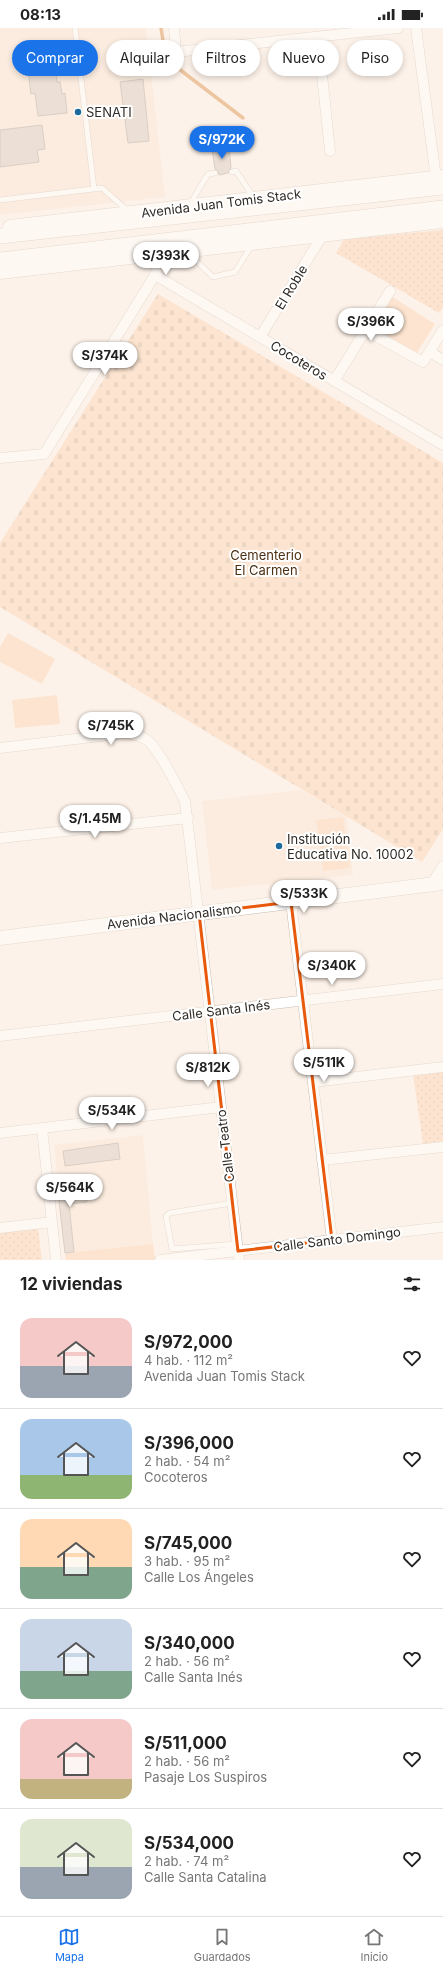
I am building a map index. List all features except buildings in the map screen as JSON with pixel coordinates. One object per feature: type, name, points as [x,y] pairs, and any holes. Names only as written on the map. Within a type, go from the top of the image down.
[{"type":"main road","name":"Avenida Juan Tomis Stack","points":[[0,236],[441,180]]},
{"type":"main road","points":[[0,260],[443,208]]},
{"type":"street","points":[[174,28],[176,52],[398,28]]},
{"type":"street","points":[[416,28],[441,180]]},
{"type":"street","points":[[318,37],[330,152]]},
{"type":"street","name":"Avenida Juan Tomis Stack","points":[[0,229],[188,206],[441,180]]},
{"type":"street","points":[[0,272],[162,255],[443,221]]},
{"type":"street","name":"El Roble","points":[[260,337],[322,236]]},
{"type":"street","points":[[0,458],[44,454],[155,275],[162,255]]},
{"type":"street","name":"Cocoteros","points":[[155,275],[443,445]]},
{"type":"street","points":[[334,380],[390,291]]},
{"type":"street","points":[[365,330],[423,362],[443,330]]},
{"type":"street","points":[[430,352],[443,360]]},
{"type":"street","name":"Calle Teatro","points":[[0,748],[126,733],[137,735],[148,740],[157,751],[185,801],[238,1252]]},
{"type":"street","points":[[0,838],[188,818]]},
{"type":"street","points":[[437,884],[443,866]]},
{"type":"street","name":"Avenida Nacionalismo","points":[[0,938],[437,884]]},
{"type":"street","points":[[291,902],[332,1240]]},
{"type":"street","name":"Calle Santa Inés","points":[[0,1036],[443,984]]},
{"type":"street","points":[[313,1082],[443,1066]]},
{"type":"street","points":[[0,1133],[221,1107]]},
{"type":"street","points":[[42,1128],[56,1260]]},
{"type":"street","points":[[322,1160],[443,1147]]},
{"type":"street","points":[[0,1228],[52,1222]]},
{"type":"street","name":"Calle Santo Domingo","points":[[160,1260],[443,1227]]},
{"type":"lane","points":[[75,28],[94,189]]},
{"type":"lane","points":[[232,172],[236,171],[255,199]]},
{"type":"lane","points":[[188,206],[208,174],[215,173]]},
{"type":"lane","points":[[0,200],[102,188],[130,214]]},
{"type":"lane","points":[[187,252],[213,277],[234,272],[252,244]]},
{"type":"lane","points":[[232,1203],[170,1213],[166,1216],[172,1249],[238,1252]]},
{"type":"highlighted area","points":[[291,902],[332,1240],[238,1251],[199,913]]},
{"type":"shaded area","name":"SENATI","points":[[0,28],[146,28],[147,40],[106,40],[106,76],[151,76],[165,197],[0,215]]},
{"type":"shaded area","name":"Institución Educativa No. 10002","points":[[301,790],[347,817],[353,875],[212,890],[202,801]]},
{"type":"shaded area","points":[[143,1135],[153,1244],[65,1253],[54,1145]]},
{"type":"green space","points":[[443,230],[443,307],[439,313],[336,253],[344,239]]},
{"type":"green space","name":"Cementerio El Carmen","points":[[158,294],[443,463],[443,829],[422,862],[0,607],[0,543]]},
{"type":"green space","points":[[391,296],[435,324],[416,354],[372,326]]},
{"type":"green space","points":[[8,633],[55,659],[42,684],[0,662],[0,647]]},
{"type":"green space","points":[[57,695],[60,724],[15,728],[12,700]]},
{"type":"green space","points":[[343,817],[350,868],[323,871],[316,820]]},
{"type":"green space","points":[[443,1070],[443,1141],[423,1144],[413,1074]]},
{"type":"green space","points":[[38,1228],[42,1260],[0,1260],[0,1233]]},
{"type":"green space","points":[[153,1244],[155,1260],[66,1260],[65,1253]]},
{"type":"waterway","points":[[161,28],[166,59],[243,118]]},
{"type":"place","name":"SENATI","points":[[78,112]]},
{"type":"place","name":"Institución Educativa No. 10002","points":[[279,846]]}]
